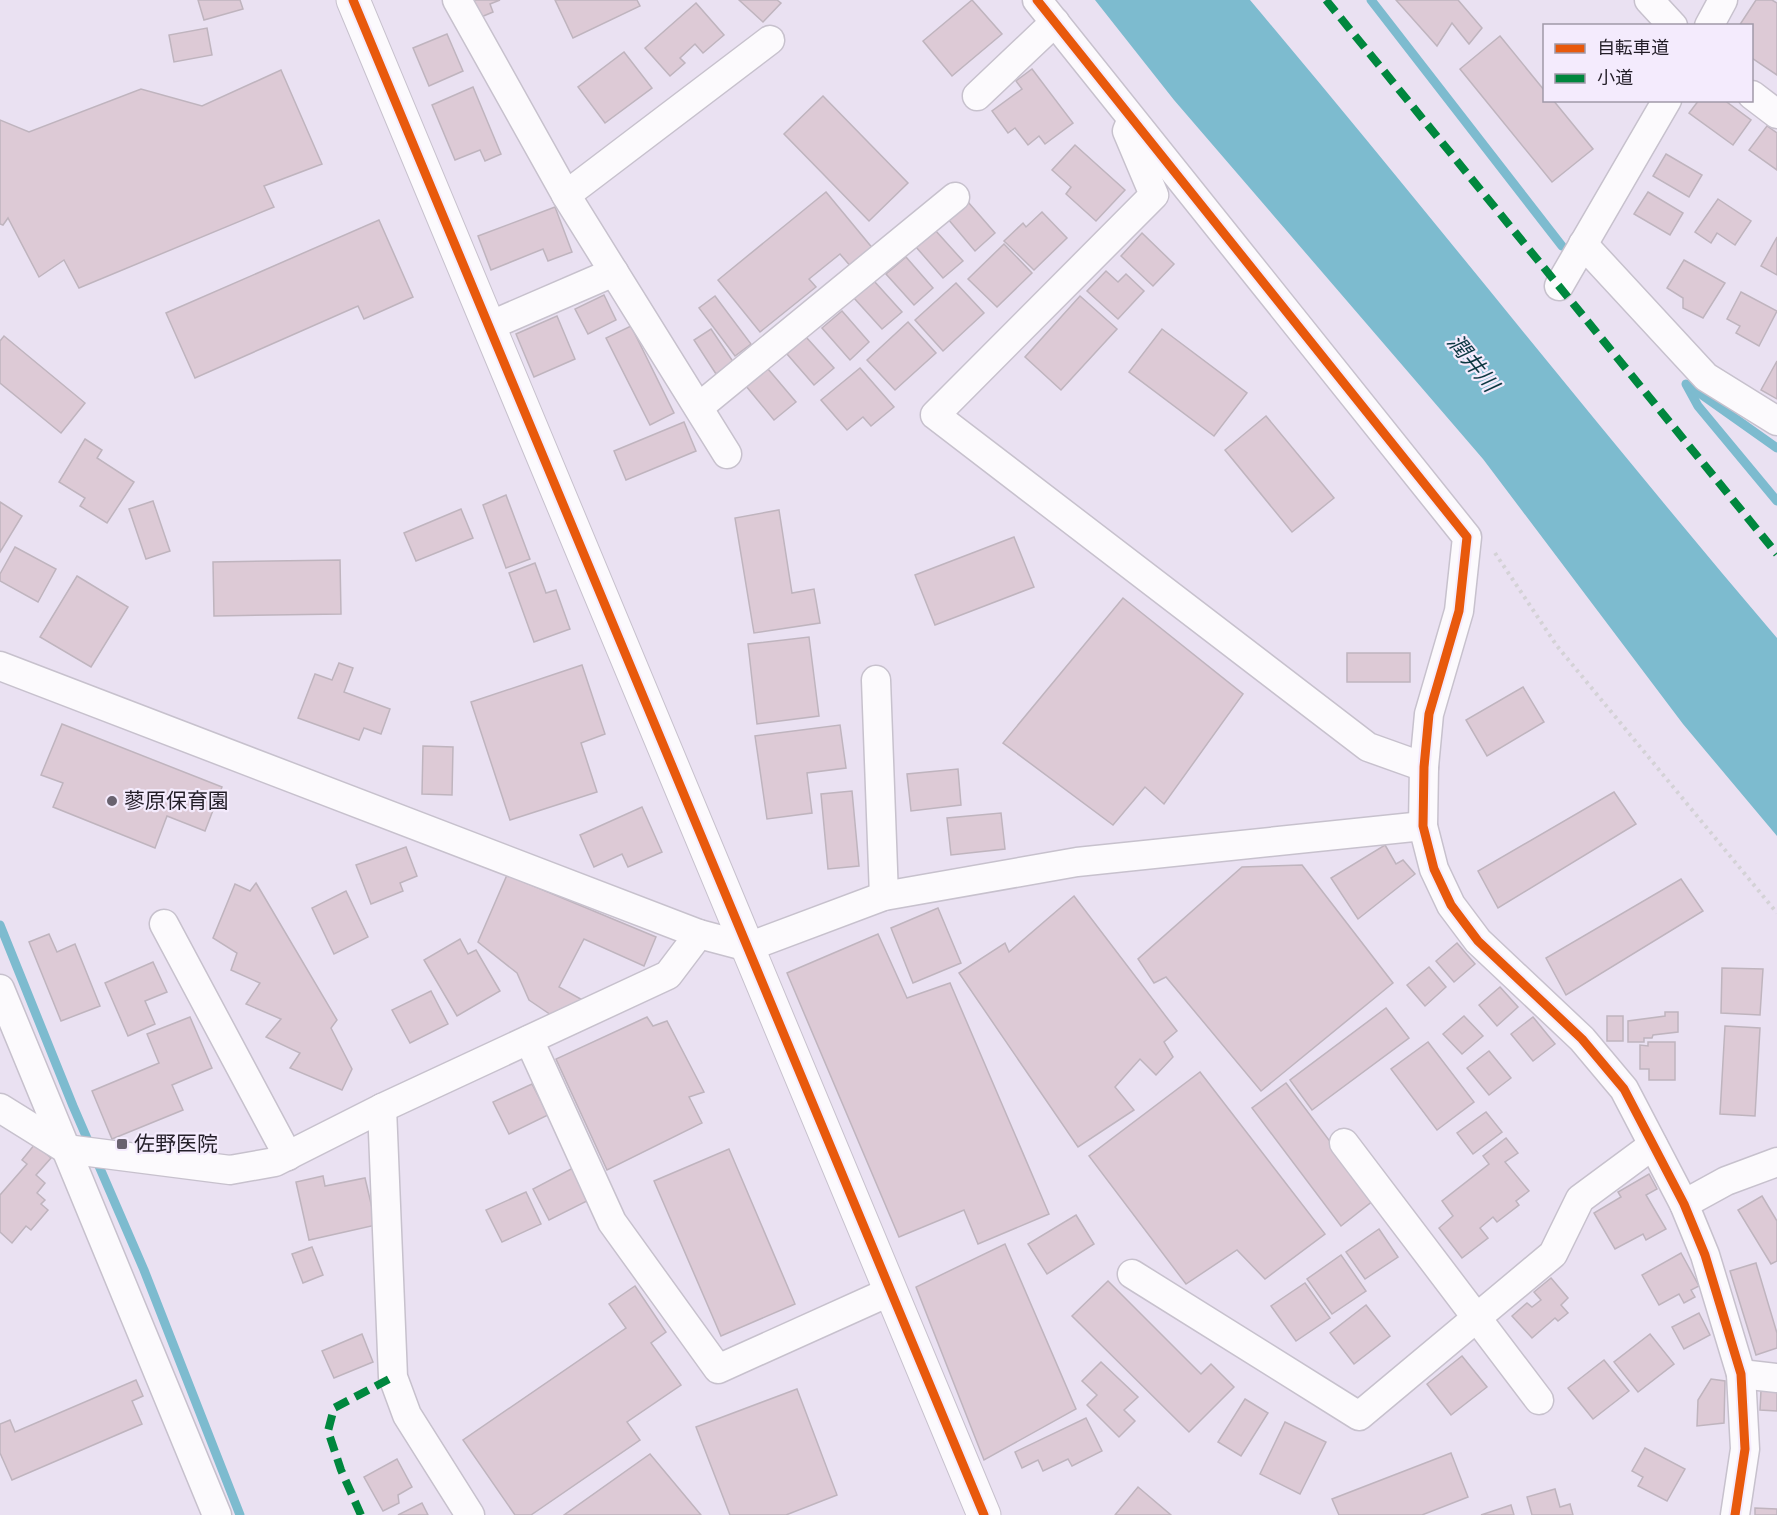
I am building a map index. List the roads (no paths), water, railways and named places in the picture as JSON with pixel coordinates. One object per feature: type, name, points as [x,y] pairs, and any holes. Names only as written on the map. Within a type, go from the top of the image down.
[{"type":"street","points":[[352,0],[984,1515]]},
{"type":"street","points":[[457,0],[566,195],[726,454]]},
{"type":"street","points":[[1649,0],[1671,24]]},
{"type":"street","points":[[1710,24],[1723,0]]},
{"type":"street","points":[[977,96],[1046,11],[1467,537],[1459,611],[1429,714],[1424,767],[1424,826],[1434,869],[1450,905],[1478,941],[1582,1039],[1624,1089],[1684,1204],[1705,1256],[1741,1374],[1745,1449],[1735,1515]]},
{"type":"street","points":[[566,195],[770,40]]},
{"type":"street","points":[[1753,96],[1777,114]]},
{"type":"street","points":[[1559,286],[1666,102]]},
{"type":"street","points":[[1131,118],[1127,131],[1154,195],[935,415],[1368,747],[1424,767]]},
{"type":"street","points":[[699,407],[955,197]]},
{"type":"street","points":[[1583,244],[1706,377],[1777,422]]},
{"type":"street","points":[[489,326],[614,272]]},
{"type":"street","points":[[0,666],[699,934],[748,946],[884,896],[1077,862],[1424,826]]},
{"type":"street","points":[[876,680],[884,896]]},
{"type":"street","points":[[164,924],[288,1156]]},
{"type":"street","points":[[0,1108],[66,1149],[230,1170],[275,1162],[382,1108],[668,975],[699,934]]},
{"type":"street","points":[[0,989],[217,1515]]},
{"type":"street","points":[[529,1040],[612,1222],[718,1369],[891,1291]]},
{"type":"street","points":[[382,1108],[393,1377],[407,1415],[470,1515]]},
{"type":"street","points":[[1344,1143],[1539,1400]]},
{"type":"street","points":[[1132,1274],[1359,1416],[1553,1254],[1580,1199],[1653,1145]]},
{"type":"street","points":[[1684,1204],[1726,1181],[1777,1162]]},
{"type":"street","points":[[1741,1374],[1777,1378]]},
{"type":"water","name":"潤井川","points":[[1095,0],[1250,0],[1777,638],[1777,836],[1683,724],[1483,459],[1174,100]]},
{"type":"waterway","points":[[1371,0],[1562,246]]},
{"type":"waterway","points":[[1686,384],[1698,406],[1777,501]]},
{"type":"waterway","points":[[1688,385],[1777,448]]},
{"type":"waterway","points":[[0,925],[73,1106],[144,1270],[240,1515]]},
{"type":"place","name":"蓼原保育園","points":[[112,801]]},
{"type":"place","name":"佐野医院","points":[[122,1144]]}]
